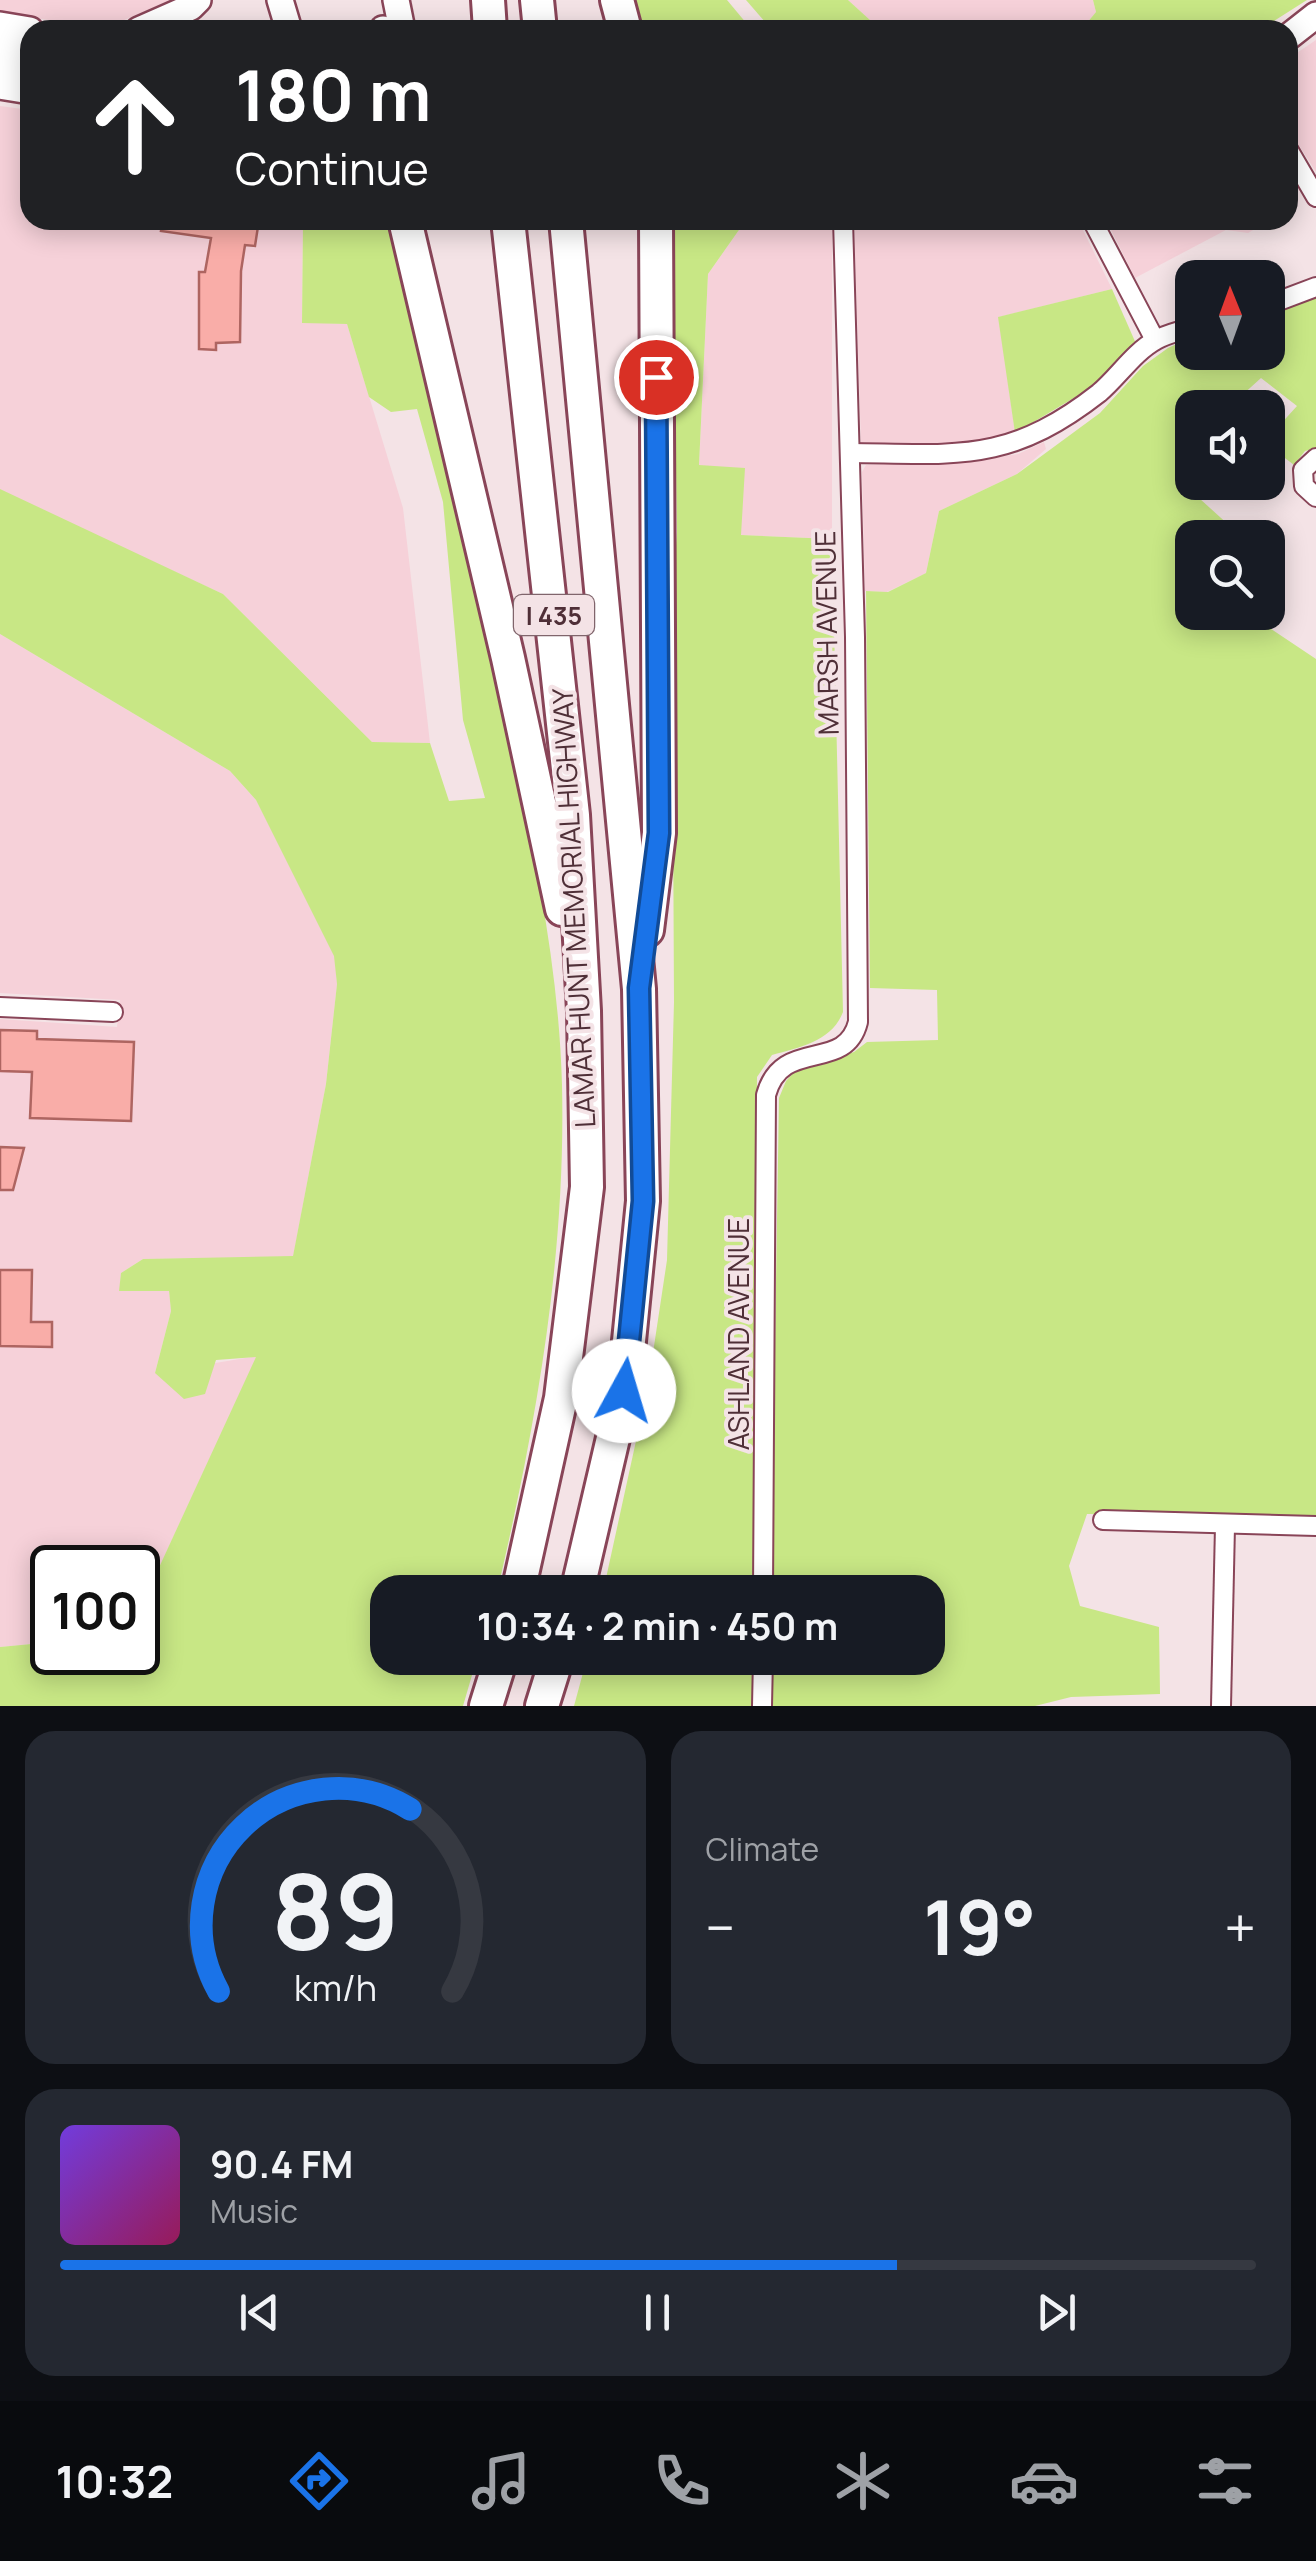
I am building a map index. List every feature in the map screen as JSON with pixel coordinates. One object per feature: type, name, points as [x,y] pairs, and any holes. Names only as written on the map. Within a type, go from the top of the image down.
[{"type":"highway","points":[[407,230],[508,658],[584,1012]]},
{"type":"highway","name":"LAMAR HUNT MEMORIAL HIGHWAY","points":[[509,230],[559,659],[584,1012],[587,1187],[561,1398],[522,1575]]},
{"type":"highway","name":"LAMAR HUNT MEMORIAL HIGHWAY","points":[[567,230],[639,988],[641,1220],[624,1391],[582,1575]]},
{"type":"highway","points":[[639,988],[659,833],[656,230]]},
{"type":"highway","points":[[486,1706],[496,1675]]},
{"type":"highway","points":[[542,1706],[552,1675]]},
{"type":"main road","points":[[162,20],[198,0]]},
{"type":"street","points":[[1298,166],[1316,197]]},
{"type":"street","name":"MARSH AVENUE","points":[[771,1076],[780,1066],[849,1042],[858,1022],[843,230]]},
{"type":"street","points":[[1097,230],[1155,340]]},
{"type":"street","points":[[1285,298],[1316,286]]},
{"type":"street","points":[[850,454],[962,454],[1011,445],[1051,428],[1102,390],[1155,340],[1175,333]]},
{"type":"street","points":[[1310,491],[1304,470],[1316,458]]},
{"type":"street","points":[[0,1008],[113,1012]]},
{"type":"street","name":"ASHLAND AVENUE","points":[[764,1575],[766,1095],[771,1076]]},
{"type":"street","points":[[1103,1520],[1316,1526]]},
{"type":"street","points":[[1220,1706],[1225,1526]]},
{"type":"street","points":[[762,1706],[763,1675]]},
{"type":"shaded area","points":[[0,0],[171,0],[124,20],[48,20],[0,13]]},
{"type":"shaded area","points":[[848,0],[1093,0],[1096,12],[1089,20],[870,20]]},
{"type":"shaded area","points":[[1316,40],[1316,172],[1298,144],[1298,52]]},
{"type":"shaded area","points":[[0,106],[20,109],[20,230],[303,230],[302,322],[347,324],[403,508],[430,743],[372,742],[223,594],[0,491]]},
{"type":"shaded area","points":[[739,230],[832,230],[832,539],[741,535],[699,466],[708,274]]},
{"type":"shaded area","points":[[854,230],[1083,230],[1112,289],[999,317],[1015,433],[953,445],[861,444]]},
{"type":"shaded area","points":[[1111,230],[1226,230],[1135,278]]},
{"type":"shaded area","points":[[1044,442],[1046,449],[1017,474],[939,511],[926,573],[887,592],[865,591],[862,472],[866,465],[986,459],[1018,454]]},
{"type":"shaded area","points":[[0,634],[230,771],[256,800],[289,863],[335,956],[337,984],[326,1084],[293,1257],[143,1259],[121,1273],[120,1291],[169,1291],[171,1311],[155,1373],[257,1356],[160,1565],[160,1545],[30,1545],[30,1644],[0,1647],[0,1019],[117,1027],[120,1000],[0,993]]},
{"type":"green space","points":[[628,0],[727,0],[744,20],[633,20]]},
{"type":"green space","points":[[746,0],[848,0],[870,20],[763,20]]},
{"type":"green space","points":[[1093,0],[1307,0],[1276,20],[1089,20],[1096,12]]},
{"type":"green space","points":[[303,230],[396,230],[515,767],[554,978],[562,1085],[559,1213],[536,1404],[501,1575],[370,1575],[370,1675],[472,1675],[463,1706],[0,1706],[0,1647],[30,1644],[30,1675],[160,1675],[160,1565],[256,1357],[216,1360],[205,1394],[184,1399],[155,1373],[171,1311],[169,1291],[119,1291],[121,1273],[143,1259],[293,1256],[326,1084],[337,984],[334,956],[256,800],[230,771],[0,634],[0,489],[223,594],[372,742],[430,743],[449,801],[485,798],[463,720],[443,502],[417,409],[391,412],[369,397],[347,324],[302,323]]},
{"type":"green space","points":[[672,230],[739,230],[708,274],[699,465],[745,468],[741,535],[832,539],[843,1012],[823,1036],[772,1055],[757,1077],[753,1575],[607,1575],[648,1386],[667,1260],[674,1002],[672,600],[677,532]]},
{"type":"green space","points":[[1112,289],[1137,346],[1094,386],[1015,433],[998,317]]},
{"type":"green space","points":[[1316,297],[1316,448],[1305,451],[1294,465],[1285,458],[1285,419],[1297,406],[1285,397],[1285,390],[1276,390],[1261,378],[1248,390],[1175,390],[1175,500],[1201,500],[1223,520],[1175,520],[1175,630],[1272,630],[1316,659],[1316,1516],[1087,1514],[1069,1566],[1080,1606],[1159,1627],[1160,1694],[1071,1697],[1035,1706],[771,1706],[771,1675],[945,1675],[945,1575],[771,1575],[779,1098],[796,1070],[854,1052],[867,1042],[938,1040],[937,990],[870,988],[866,591],[888,592],[926,573],[939,511],[1017,474],[1100,413],[1143,366],[1168,348],[1175,345],[1175,370],[1285,370],[1285,307]]},
{"type":"green space","points":[[582,1675],[753,1675],[752,1706],[574,1706]]},
{"type":"building","points":[[257,230],[255,246],[245,245],[240,342],[216,343],[216,350],[199,349],[199,272],[205,272],[211,238],[161,231]]},
{"type":"building","points":[[0,1030],[37,1031],[37,1039],[134,1042],[131,1121],[30,1118],[32,1072],[0,1071]]},
{"type":"building","points":[[0,1147],[24,1148],[13,1190],[0,1190]]},
{"type":"building","points":[[0,1270],[32,1270],[31,1322],[52,1322],[52,1347],[0,1346]]},
{"type":"route","points":[[624,1391],[643,1201],[639,988],[659,833],[656,377]]}]
